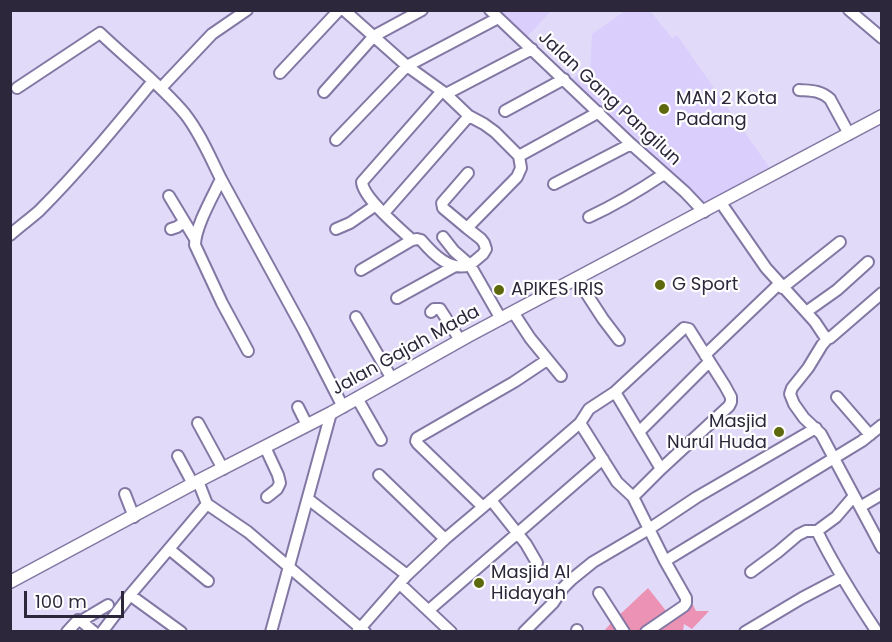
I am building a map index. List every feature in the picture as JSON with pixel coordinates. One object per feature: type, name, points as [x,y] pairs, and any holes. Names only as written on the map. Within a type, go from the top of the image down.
[{"type":"main road","name":"Jalan Gajah Mada","points":[[10,582],[331,413],[460,340],[882,116]]},
{"type":"street","points":[[10,235],[37,213],[157,85],[212,34],[248,10]]},
{"type":"street","points":[[280,73],[339,10]]},
{"type":"street","points":[[344,10],[407,66],[444,93],[469,116],[495,132],[519,156],[521,168],[517,177],[467,228]]},
{"type":"street","points":[[324,92],[374,36],[422,10]]},
{"type":"street","points":[[856,12],[882,38]]},
{"type":"street","points":[[336,140],[407,66],[494,14]]},
{"type":"street","name":"Jalan Gang Pangilun","points":[[494,14],[704,212]]},
{"type":"street","points":[[17,88],[100,33],[157,85],[192,124],[343,406]]},
{"type":"street","points":[[412,240],[376,205],[362,187],[362,182],[444,93],[532,49]]},
{"type":"street","points":[[505,111],[564,79]]},
{"type":"street","points":[[799,90],[818,92],[830,99],[849,134]]},
{"type":"street","points":[[519,156],[599,112]]},
{"type":"street","points":[[384,213],[469,116]]},
{"type":"street","points":[[554,184],[631,144]]},
{"type":"street","points":[[361,270],[417,239],[421,240],[440,259],[455,266],[470,265],[483,254],[486,249],[481,239],[444,208],[442,203],[468,173]]},
{"type":"street","points":[[588,217],[664,174]]},
{"type":"street","points":[[221,179],[195,239],[196,250],[248,351]]},
{"type":"street","points":[[169,195],[195,239]]},
{"type":"street","points":[[721,202],[766,268],[828,338]]},
{"type":"street","points":[[336,230],[376,205]]},
{"type":"street","points":[[171,229],[184,222]]},
{"type":"street","points":[[442,237],[470,265],[501,319]]},
{"type":"street","points":[[639,432],[707,358],[781,286],[840,242]]},
{"type":"street","points":[[806,312],[837,290],[868,262]]},
{"type":"street","points":[[398,298],[455,266]]},
{"type":"street","points":[[577,279],[619,340]]},
{"type":"street","points":[[882,293],[828,338],[790,394],[794,404],[804,418],[816,428],[834,458],[882,548]]},
{"type":"street","points":[[431,312],[440,309],[460,340]]},
{"type":"street","points":[[513,312],[530,338],[561,376]]},
{"type":"street","points":[[356,317],[392,380]]},
{"type":"street","points":[[178,456],[207,504],[248,532],[361,630],[403,579],[445,539],[580,423],[589,409],[615,393],[684,328],[689,329],[725,386],[731,402],[633,498]]},
{"type":"street","points":[[537,563],[517,533],[487,503],[416,441],[417,438],[514,382],[547,360]]},
{"type":"street","points":[[615,393],[662,469]]},
{"type":"street","points":[[357,398],[381,440]]},
{"type":"street","points":[[837,398],[870,435]]},
{"type":"street","points":[[298,407],[307,425]]},
{"type":"street","points":[[271,631],[331,413]]},
{"type":"street","points":[[198,423],[223,469]]},
{"type":"street","points":[[580,423],[617,482],[633,498],[684,594],[686,603],[684,606],[646,632]]},
{"type":"street","points":[[665,561],[834,458],[882,425]]},
{"type":"street","points":[[524,632],[553,603],[563,588],[599,558],[649,529],[697,497],[816,428]]},
{"type":"street","points":[[265,447],[280,483],[277,489],[267,497]]},
{"type":"street","points":[[429,610],[603,459]]},
{"type":"street","points":[[379,475],[445,539]]},
{"type":"street","points":[[125,494],[134,517]]},
{"type":"street","points":[[860,507],[882,494]]},
{"type":"street","points":[[751,572],[798,535],[806,531],[817,531],[836,517],[854,496]]},
{"type":"street","points":[[308,499],[403,579],[451,632]]},
{"type":"street","points":[[102,632],[130,595],[207,504]]},
{"type":"street","points":[[817,531],[827,553],[877,632]]},
{"type":"street","points":[[169,549],[208,581]]},
{"type":"street","points":[[745,632],[842,577]]},
{"type":"street","points":[[600,593],[624,632]]},
{"type":"street","points":[[130,595],[181,632]]},
{"type":"street","points":[[68,632],[78,620],[81,621],[108,604]]},
{"type":"street","points":[[81,621],[94,632]]},
{"type":"shaded area","points":[[495,11],[551,11],[526,38]]},
{"type":"shaded area","name":"MAN 2 Kota Padang","points":[[625,11],[650,11],[672,38],[677,35],[769,167],[703,205],[570,82],[578,74],[590,73],[592,34]]},
{"type":"shaded area","points":[[648,588],[667,612],[689,597],[696,611],[709,611],[692,629],[684,624],[683,631],[603,632]]},
{"type":"place","name":"MAN 2 Kota Padang","points":[[664,109]]},
{"type":"place","name":"G Sport","points":[[660,285]]},
{"type":"place","name":"APIKES IRIS","points":[[499,290]]},
{"type":"place","name":"Masjid Nurul Huda","points":[[779,432]]},
{"type":"place","name":"Masjid Al Hidayah","points":[[479,583]]}]
